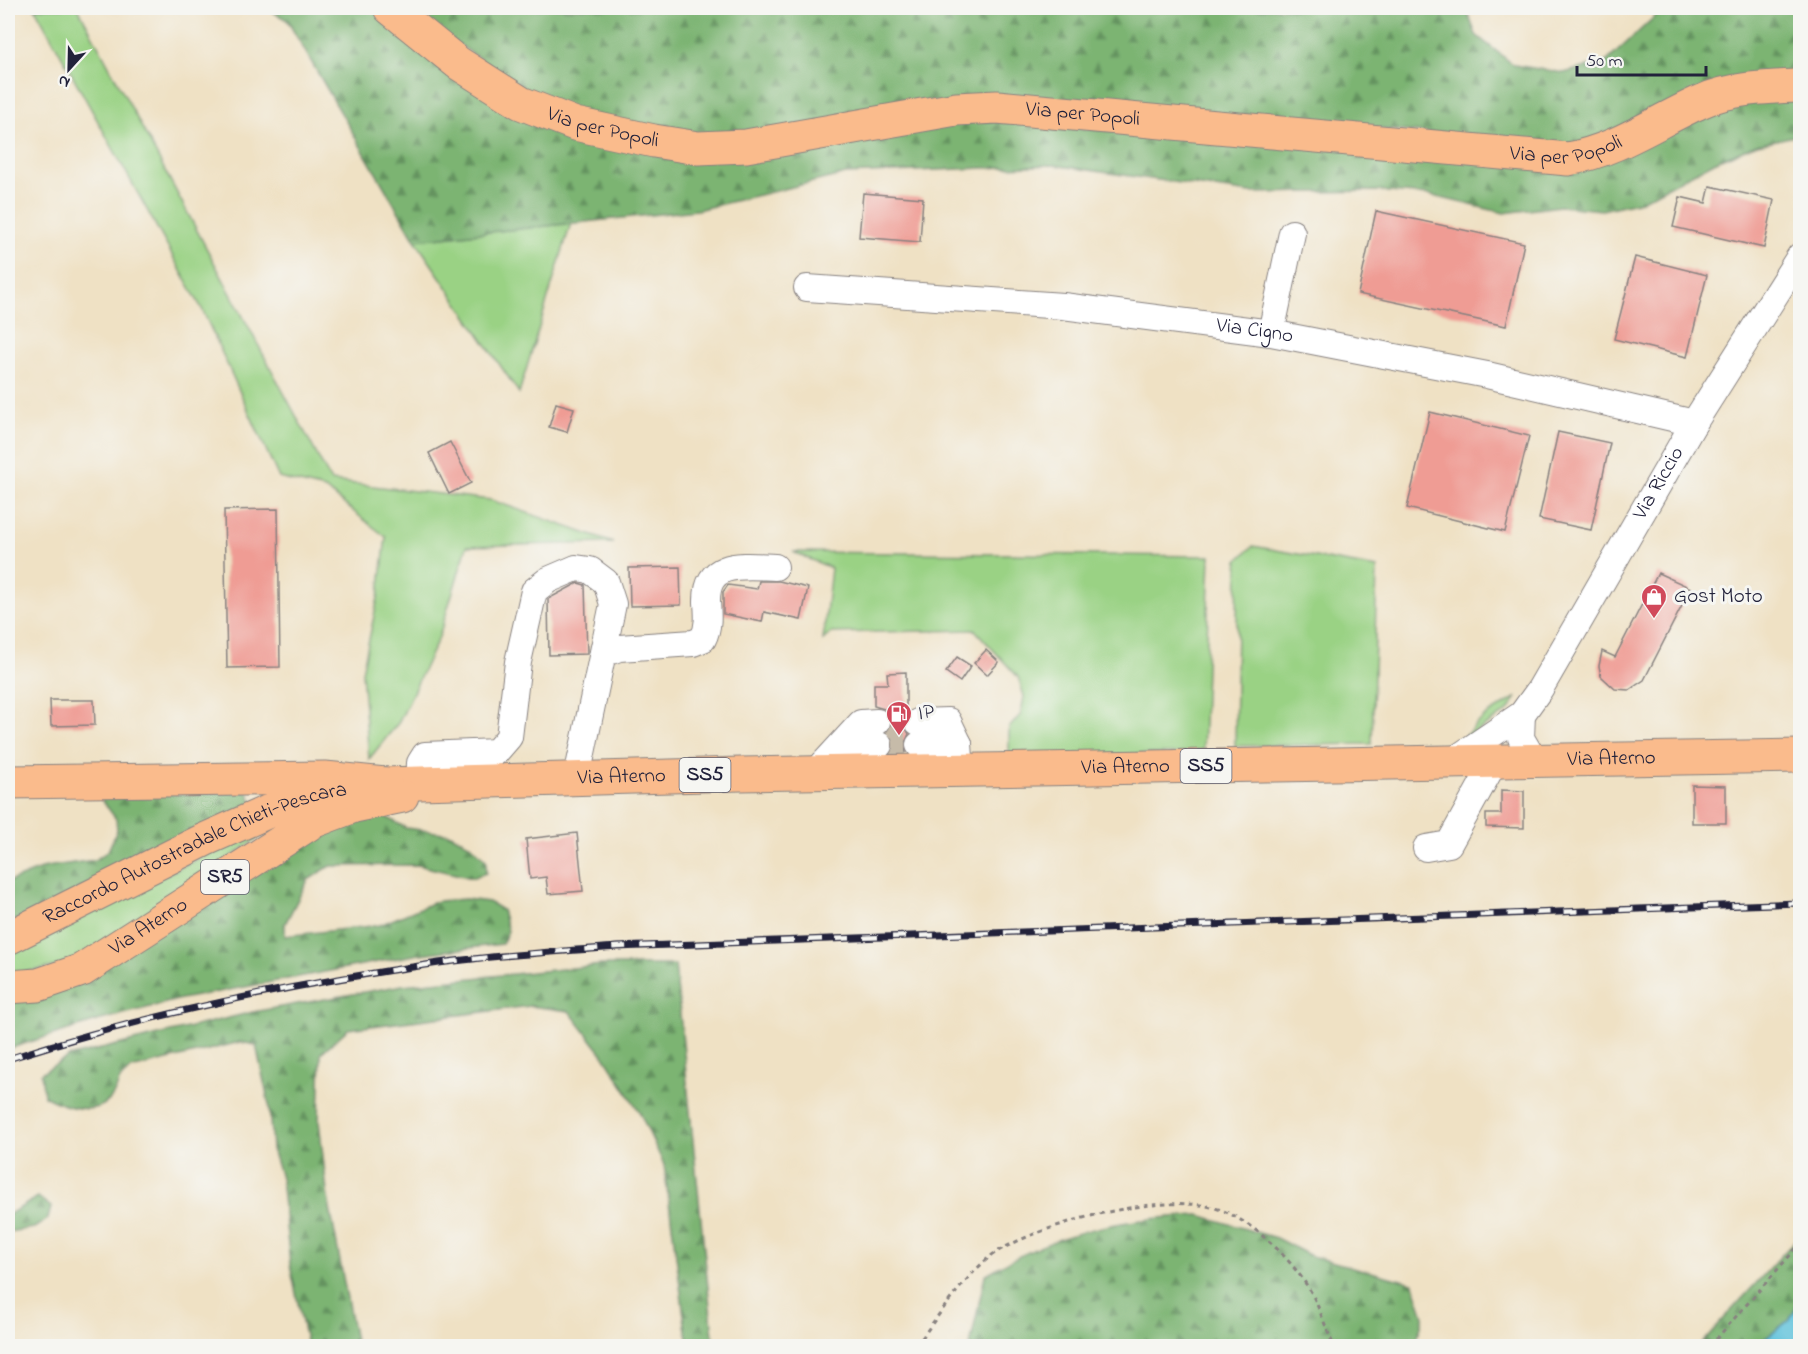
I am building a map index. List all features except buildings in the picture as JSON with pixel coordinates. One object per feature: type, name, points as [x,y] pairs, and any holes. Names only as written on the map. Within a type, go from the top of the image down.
[{"type":"main road","name":"Via per Popoli","points":[[390,8],[458,63],[521,103],[575,124],[620,135],[698,148],[746,146],[956,109],[997,107],[1568,159],[1590,155],[1620,143],[1701,101],[1719,95],[1800,86]]},
{"type":"main road","name":"Via Aterno","points":[[8,782],[325,778],[385,784],[578,777],[815,773],[960,757],[1451,762],[1800,756]]},
{"type":"main road","name":"Via Aterno","points":[[8,987],[38,985],[82,970],[312,822],[354,806],[430,790],[434,781]]},
{"type":"main road","name":"Raccordo Autostradale Chieti-Pescara","points":[[8,938],[195,844],[267,812],[321,795],[385,784]]},
{"type":"lane","points":[[1270,333],[1292,233]]},
{"type":"lane","name":"Via Riccio","points":[[1451,762],[1522,714],[1569,640],[1694,423],[1800,256]]},
{"type":"lane","name":"Via Cigno","points":[[807,288],[1063,306],[1270,333],[1487,375],[1694,423]]},
{"type":"lane","points":[[603,654],[619,648],[693,643],[704,639],[707,631],[707,593],[717,573],[726,567],[741,565],[775,567]]},
{"type":"lane","points":[[434,781],[420,763],[425,755],[496,752],[509,737],[518,662],[534,591],[548,580],[576,568],[590,570],[606,582],[613,604],[578,777]]},
{"type":"lane","points":[[1522,714],[1521,738],[1534,760]]},
{"type":"lane","points":[[919,733],[948,721],[960,757]]},
{"type":"lane","points":[[815,773],[861,723],[878,734]]},
{"type":"lane","points":[[1426,848],[1449,844],[1495,761]]},
{"type":"path","points":[[917,1347],[955,1294],[994,1254],[1068,1220],[1177,1202],[1224,1210],[1255,1228],[1281,1253],[1311,1292],[1334,1347]]},
{"type":"path","points":[[1710,1347],[1800,1244]]},
{"type":"green space","points":[[35,8],[78,8],[331,481],[491,500],[613,543],[467,546],[439,637],[399,722],[369,759],[362,672],[379,593],[386,537],[325,489],[279,478],[202,309]]},
{"type":"green space","points":[[266,8],[376,8],[618,144],[957,118],[1518,164],[1704,110],[1800,95],[1800,135],[1757,144],[1716,161],[1641,201],[1602,210],[1560,206],[1504,213],[1429,195],[1377,191],[1250,193],[1053,165],[846,174],[697,210],[415,240],[287,20]]},
{"type":"green space","points":[[404,8],[1466,8],[1476,35],[1514,65],[1564,73],[1606,62],[1664,8],[1800,8],[1800,77],[1588,146],[1142,110],[724,139],[554,108]]},
{"type":"green space","points":[[571,223],[519,393],[415,240]]},
{"type":"green space","points":[[1253,546],[1377,568],[1372,744],[1235,746],[1238,560]]},
{"type":"green space","points":[[793,552],[1210,556],[1203,753],[1009,757],[1009,728],[1021,714],[1024,696],[1018,677],[975,630],[831,633],[823,640],[831,568]]},
{"type":"green space","points":[[1517,697],[1507,712],[1458,743],[1485,716]]},
{"type":"green space","points":[[248,792],[253,803],[8,924],[8,882],[46,867],[95,860],[108,851],[117,830],[116,819],[99,796]]},
{"type":"green space","points":[[370,808],[406,828],[451,834],[471,845],[486,860],[486,873],[472,878],[417,865],[330,866],[308,880],[285,924],[285,936],[380,925],[437,901],[466,899],[489,902],[502,910],[508,931],[502,944],[420,954],[181,999],[97,1021],[8,1049],[8,1000],[161,925]]},
{"type":"green space","points":[[261,827],[267,832],[76,963],[8,975],[8,953]]},
{"type":"green space","points":[[602,965],[675,965],[714,1346],[688,1346],[664,1165],[639,1111],[604,1056],[569,1011],[530,1006],[348,1029],[321,1053],[319,1121],[327,1192],[356,1346],[307,1346],[290,1265],[281,1178],[272,1149],[269,1105],[256,1045],[240,1042],[131,1069],[120,1079],[113,1095],[99,1107],[70,1106],[44,1096],[41,1073],[68,1057],[253,1012],[403,985]]},
{"type":"green space","points":[[38,1197],[51,1207],[48,1219],[34,1228],[8,1232],[8,1215]]},
{"type":"green space","points":[[1199,1215],[1276,1238],[1311,1256],[1413,1283],[1424,1316],[1415,1346],[970,1346],[985,1275],[1011,1260],[1062,1238],[1088,1230],[1141,1220]]},
{"type":"green space","points":[[1800,1235],[1800,1301],[1789,1320],[1756,1346],[1699,1346]]},
{"type":"water","points":[[1800,1301],[1799,1346],[1756,1346],[1789,1320]]},
{"type":"waterway","points":[[1799,744],[1796,710],[1800,673]]},
{"type":"tunnel","points":[[877,722],[918,722]]},
{"type":"tunnel","points":[[879,745],[919,745]]},
{"type":"railway","points":[[8,1059],[114,1028],[221,1002],[384,971],[505,956],[616,947],[1800,903]]},
{"type":"place","name":"Gost Moto","points":[[1654,620]]},
{"type":"place","name":"IP","points":[[899,737]]}]
